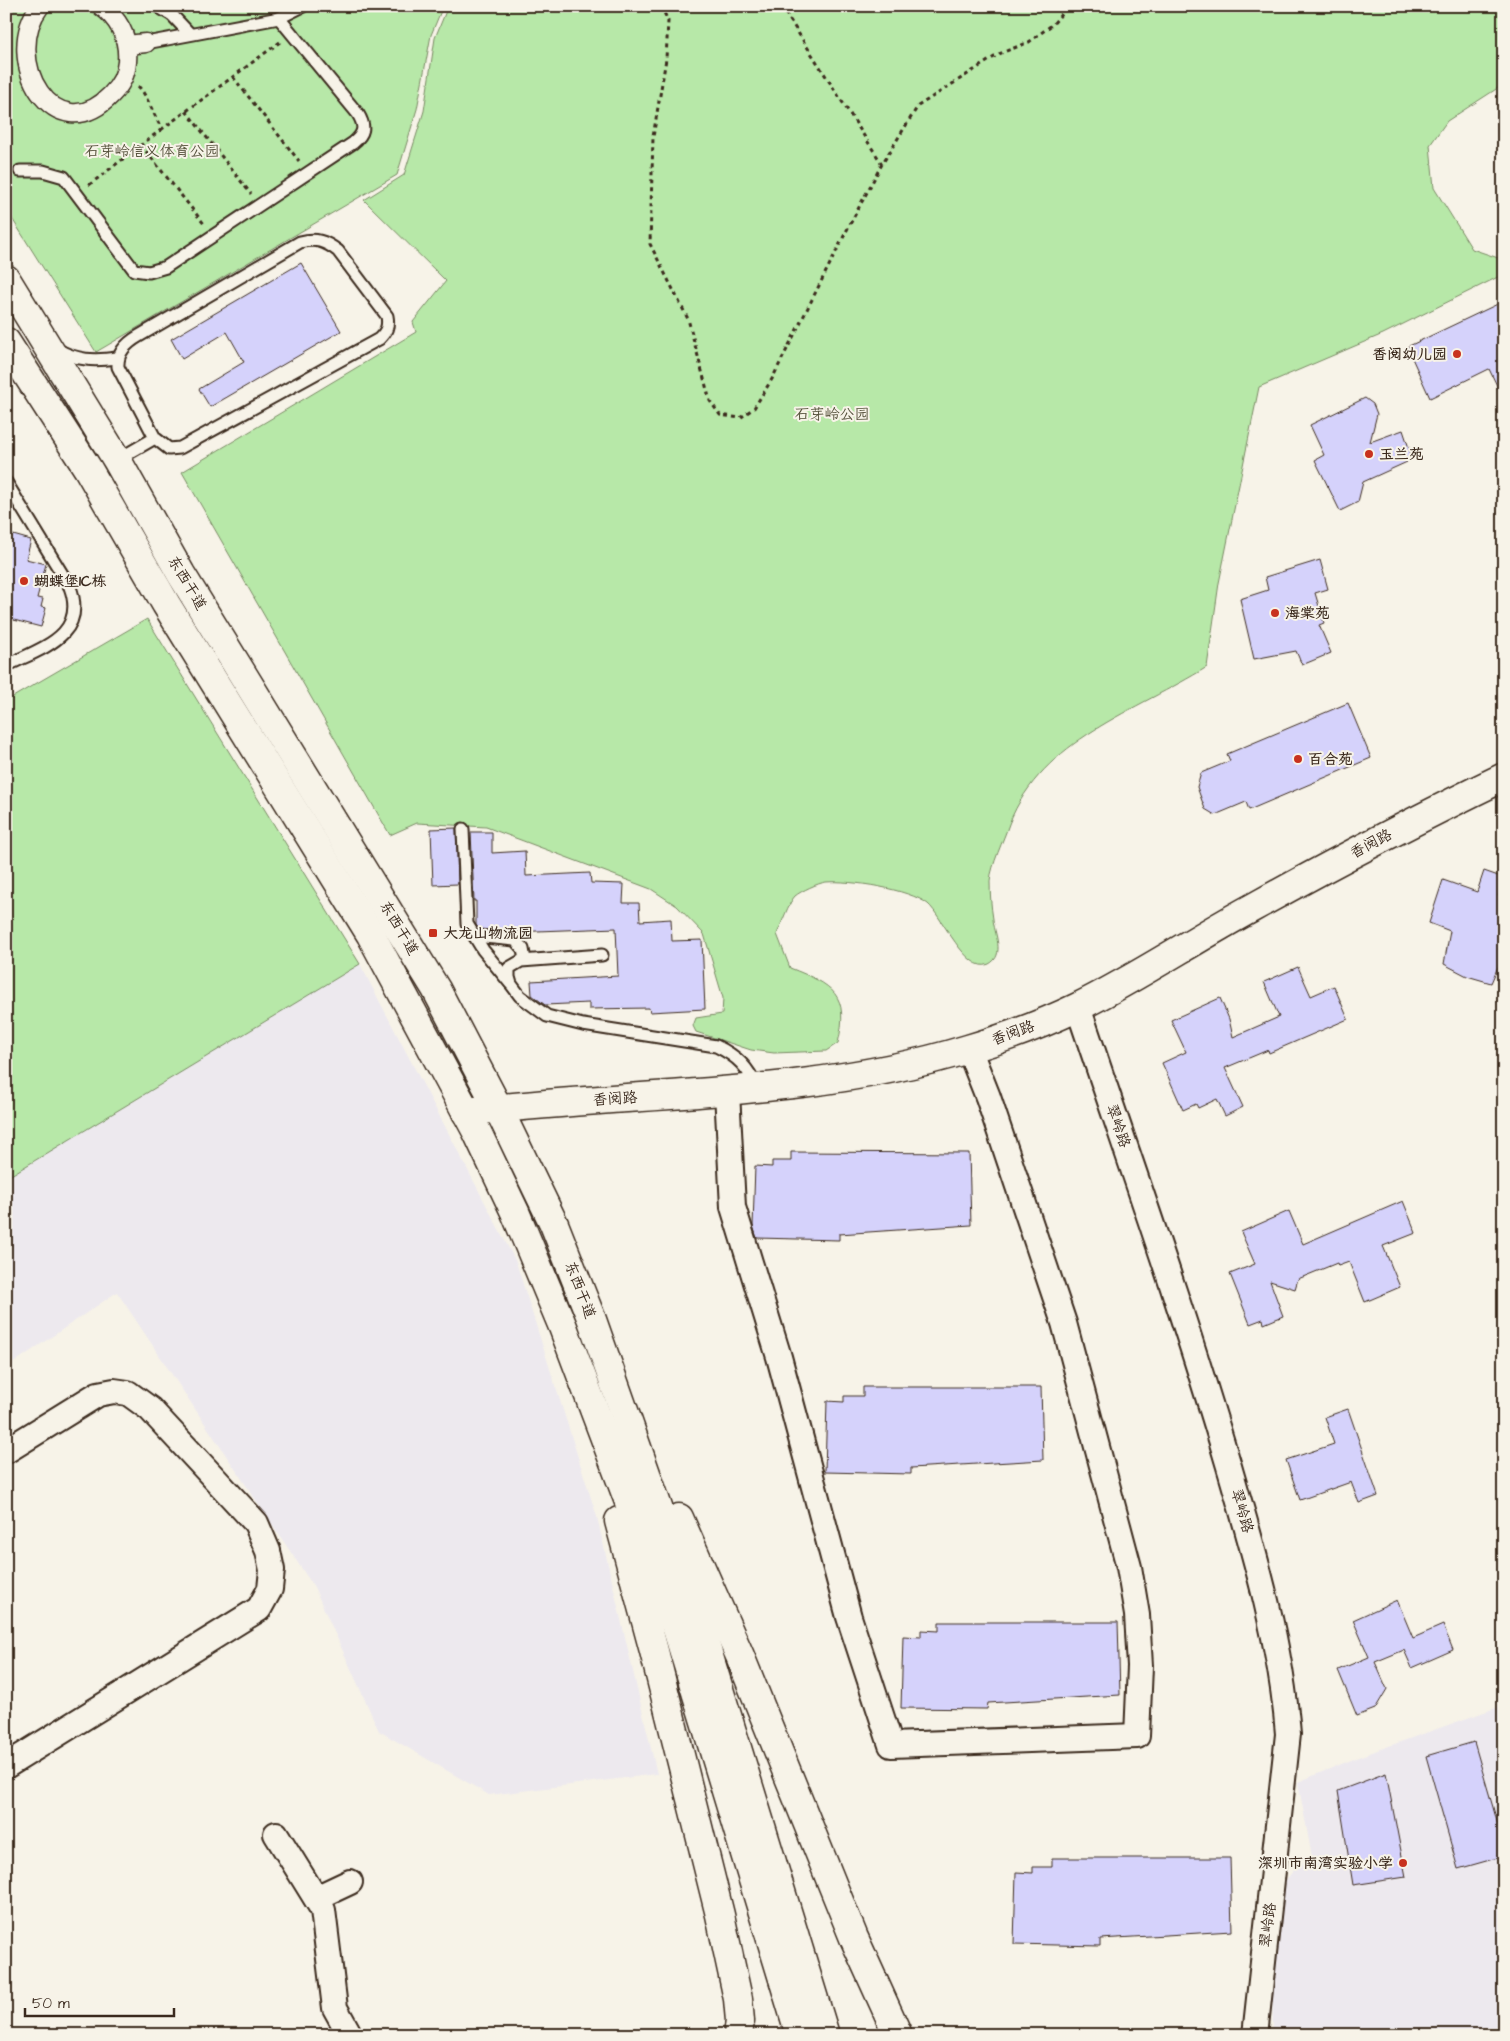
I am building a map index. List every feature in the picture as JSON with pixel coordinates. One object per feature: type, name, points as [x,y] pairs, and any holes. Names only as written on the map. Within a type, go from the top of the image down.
[{"type":"main road","name":"东西干道","points":[[6,279],[117,460],[181,574],[436,989],[498,1108],[554,1224],[592,1320],[688,1626]]},
{"type":"main road","name":"东西干道","points":[[6,342],[88,469],[172,613],[371,935],[466,1112],[515,1212],[688,1626]]},
{"type":"main road","name":"香阅路","points":[[466,1112],[498,1108],[727,1092],[833,1079],[905,1066],[969,1049],[1078,1007],[1252,908],[1504,776]]},
{"type":"main road","points":[[592,1320],[740,1656],[807,1825],[898,2035]]},
{"type":"main road","points":[[563,1327],[628,1551],[708,1868],[738,1999],[740,2022],[738,2035]]},
{"type":"main road","points":[[688,1626],[800,2035]]},
{"type":"main road","points":[[688,1626],[825,2035]]},
{"type":"street","points":[[33,8],[18,29],[13,47],[13,66],[19,83],[31,98],[47,109],[67,113],[86,111],[104,102],[118,88],[126,70],[127,46],[123,31],[113,15],[101,6]]},
{"type":"street","points":[[127,46],[146,43]]},
{"type":"street","name":"翠岭路","points":[[1078,1007],[1206,1386],[1266,1599],[1285,1689],[1288,1734],[1255,2035]]},
{"type":"street","points":[[727,1092],[732,1207],[779,1357],[849,1617],[891,1745],[1137,1736],[1140,1666],[1137,1615],[1129,1568],[1064,1323],[969,1049]]},
{"type":"street","points":[[6,1451],[98,1394],[114,1390],[128,1393],[150,1408],[256,1523],[266,1544],[272,1570],[270,1589],[259,1609],[6,1766]]},
{"type":"street","points":[[276,1834],[323,1910],[335,2008],[350,2035]]},
{"type":"street","points":[[316,1898],[350,1882]]},
{"type":"lane","points":[[157,6],[172,15],[189,34]]},
{"type":"lane","points":[[146,43],[279,18],[303,6]]},
{"type":"lane","points":[[20,171],[56,174],[64,177],[127,264],[140,272],[157,272],[360,137],[364,126],[358,114],[279,18]]},
{"type":"lane","points":[[317,239],[328,243],[338,251],[387,316],[388,324],[385,332],[379,339],[180,448],[170,449],[155,438],[118,367],[117,358],[130,341],[300,242],[317,239]]},
{"type":"lane","points":[[45,342],[77,358],[93,360],[117,358]]},
{"type":"lane","points":[[117,460],[155,438]]},
{"type":"lane","points":[[6,482],[70,587],[75,607],[70,626],[61,637],[6,666]]},
{"type":"lane","points":[[463,829],[467,924],[474,936],[512,984]]},
{"type":"lane","points":[[474,936],[515,940],[523,949],[525,960]]},
{"type":"lane","points":[[602,955],[525,960],[515,963],[509,968],[508,977],[520,996],[546,1016],[583,1025],[716,1046],[731,1053],[745,1064],[757,1088]]},
{"type":"path","points":[[661,6],[668,21],[666,60],[653,137],[650,244],[688,319],[710,401],[720,415],[740,418],[754,408],[772,379],[882,164],[918,106],[999,54],[1029,42],[1053,24],[1068,6]]},
{"type":"path","points":[[781,6],[882,164]]},
{"type":"path","points":[[77,194],[291,34]]},
{"type":"path","points":[[233,77],[308,172]]},
{"type":"path","points":[[122,80],[140,87],[162,129]]},
{"type":"path","points":[[186,111],[259,205]]},
{"type":"path","points":[[142,145],[213,235]]},
{"type":"shaded area","points":[[360,964],[516,1262],[597,1517],[657,1774],[489,1795],[379,1731],[314,1587],[117,1292],[6,1368],[6,1178]]},
{"type":"shaded area","name":"深圳市南湾实验小学","points":[[1504,1705],[1504,2029],[1471,2035],[1273,2035],[1272,1965],[1282,1885],[1294,1870],[1312,1857],[1298,1782],[1361,1756]]},
{"type":"green space","name":"石芽岭信义体育公园","points":[[6,6],[443,6],[431,35],[417,109],[397,175],[96,352],[6,209]]},
{"type":"green space","name":"石芽岭公园","points":[[448,6],[1504,6],[1504,84],[1447,121],[1430,145],[1434,188],[1472,249],[1504,260],[1504,274],[1383,334],[1259,387],[1219,583],[1207,667],[1094,730],[1044,770],[1024,795],[1009,824],[991,875],[991,905],[998,943],[997,955],[994,960],[989,964],[981,965],[972,961],[956,943],[934,910],[928,904],[907,894],[864,884],[826,882],[795,896],[777,934],[790,968],[827,986],[835,994],[839,1002],[842,1013],[838,1043],[826,1051],[774,1053],[751,1050],[696,1032],[693,1026],[696,1018],[722,1014],[723,998],[704,934],[677,906],[651,889],[486,827],[417,823],[390,835],[182,472],[416,332],[413,322],[446,281],[364,200],[404,175],[424,111],[435,38]]},
{"type":"green space","points":[[147,619],[360,964],[6,1178],[6,701]]},
{"type":"building","points":[[301,263],[341,331],[210,407],[199,389],[244,362],[227,332],[182,359],[171,339]]},
{"type":"building","name":"香阅幼儿园","points":[[1504,301],[1504,400],[1489,369],[1430,398],[1407,347]]},
{"type":"building","name":"玉兰苑","points":[[1365,398],[1373,404],[1377,414],[1370,442],[1403,430],[1412,457],[1407,462],[1363,482],[1358,502],[1340,511],[1315,460],[1324,455],[1310,425]]},
{"type":"building","name":"蝴蝶堡1C栋","points":[[6,533],[31,540],[26,559],[46,564],[37,598],[43,599],[41,607],[46,608],[41,627],[6,618]]},
{"type":"building","name":"海棠苑","points":[[1320,560],[1328,589],[1315,593],[1324,623],[1319,625],[1331,653],[1302,665],[1296,651],[1254,659],[1240,599],[1268,590],[1265,577]]},
{"type":"building","name":"百合苑","points":[[1348,703],[1371,758],[1249,810],[1246,802],[1215,815],[1205,809],[1197,787],[1201,773],[1230,761],[1227,754]]},
{"type":"building","points":[[456,828],[458,884],[433,885],[431,829]]},
{"type":"building","points":[[471,832],[492,832],[492,853],[525,851],[526,876],[590,873],[591,883],[624,884],[623,903],[639,903],[640,921],[671,919],[672,941],[702,940],[705,1009],[650,1012],[649,1008],[589,1009],[589,1003],[545,1005],[532,995],[531,981],[618,976],[616,928],[511,932],[479,929],[476,925],[476,901],[474,901]]},
{"type":"building","points":[[1484,871],[1504,878],[1498,896],[1504,898],[1504,953],[1491,983],[1467,976],[1444,964],[1450,931],[1429,923],[1443,880],[1477,892]]},
{"type":"building","points":[[1298,967],[1311,996],[1334,986],[1348,1019],[1269,1053],[1268,1050],[1225,1068],[1243,1107],[1225,1116],[1217,1099],[1198,1108],[1196,1104],[1183,1110],[1162,1063],[1186,1052],[1171,1020],[1220,998],[1229,1019],[1233,1037],[1279,1017],[1264,982]]},
{"type":"building","points":[[791,1152],[969,1153],[971,1225],[839,1234],[839,1240],[757,1238],[753,1226],[755,1166],[772,1167],[772,1161],[791,1161]]},
{"type":"building","points":[[1403,1201],[1416,1233],[1383,1246],[1400,1287],[1365,1302],[1349,1262],[1338,1266],[1337,1263],[1298,1279],[1295,1289],[1270,1281],[1283,1316],[1264,1324],[1263,1319],[1250,1324],[1230,1274],[1255,1264],[1241,1232],[1289,1211],[1303,1244]]},
{"type":"building","points":[[863,1387],[1041,1387],[1043,1460],[911,1468],[911,1474],[825,1472],[827,1401],[844,1402],[844,1396],[863,1396]]},
{"type":"building","points":[[1348,1409],[1378,1496],[1359,1503],[1351,1482],[1300,1500],[1286,1460],[1334,1444],[1325,1417]]},
{"type":"building","points":[[1397,1600],[1413,1638],[1443,1625],[1453,1650],[1412,1668],[1404,1650],[1375,1662],[1387,1689],[1375,1709],[1357,1716],[1338,1670],[1369,1657],[1353,1620]]},
{"type":"building","points":[[939,1622],[1118,1622],[1120,1695],[988,1703],[987,1709],[901,1708],[903,1636],[921,1637],[921,1630],[939,1631]]},
{"type":"building","points":[[1474,1742],[1499,1828],[1504,1827],[1504,1856],[1458,1869],[1426,1756]]},
{"type":"building","points":[[1386,1773],[1406,1877],[1353,1885],[1338,1791]]},
{"type":"building","points":[[1052,1858],[1230,1858],[1232,1931],[1100,1939],[1100,1946],[1014,1944],[1016,1872],[1033,1873],[1033,1867],[1052,1867]]},
{"type":"place","name":"香阅幼儿园","points":[[1457,354]]},
{"type":"place","name":"玉兰苑","points":[[1369,454]]},
{"type":"place","name":"蝴蝶堡1C栋","points":[[24,581]]},
{"type":"place","name":"海棠苑","points":[[1275,613]]},
{"type":"place","name":"百合苑","points":[[1298,759]]},
{"type":"place","name":"大龙山物流园","points":[[433,933]]},
{"type":"place","name":"深圳市南湾实验小学","points":[[1403,1863]]}]
